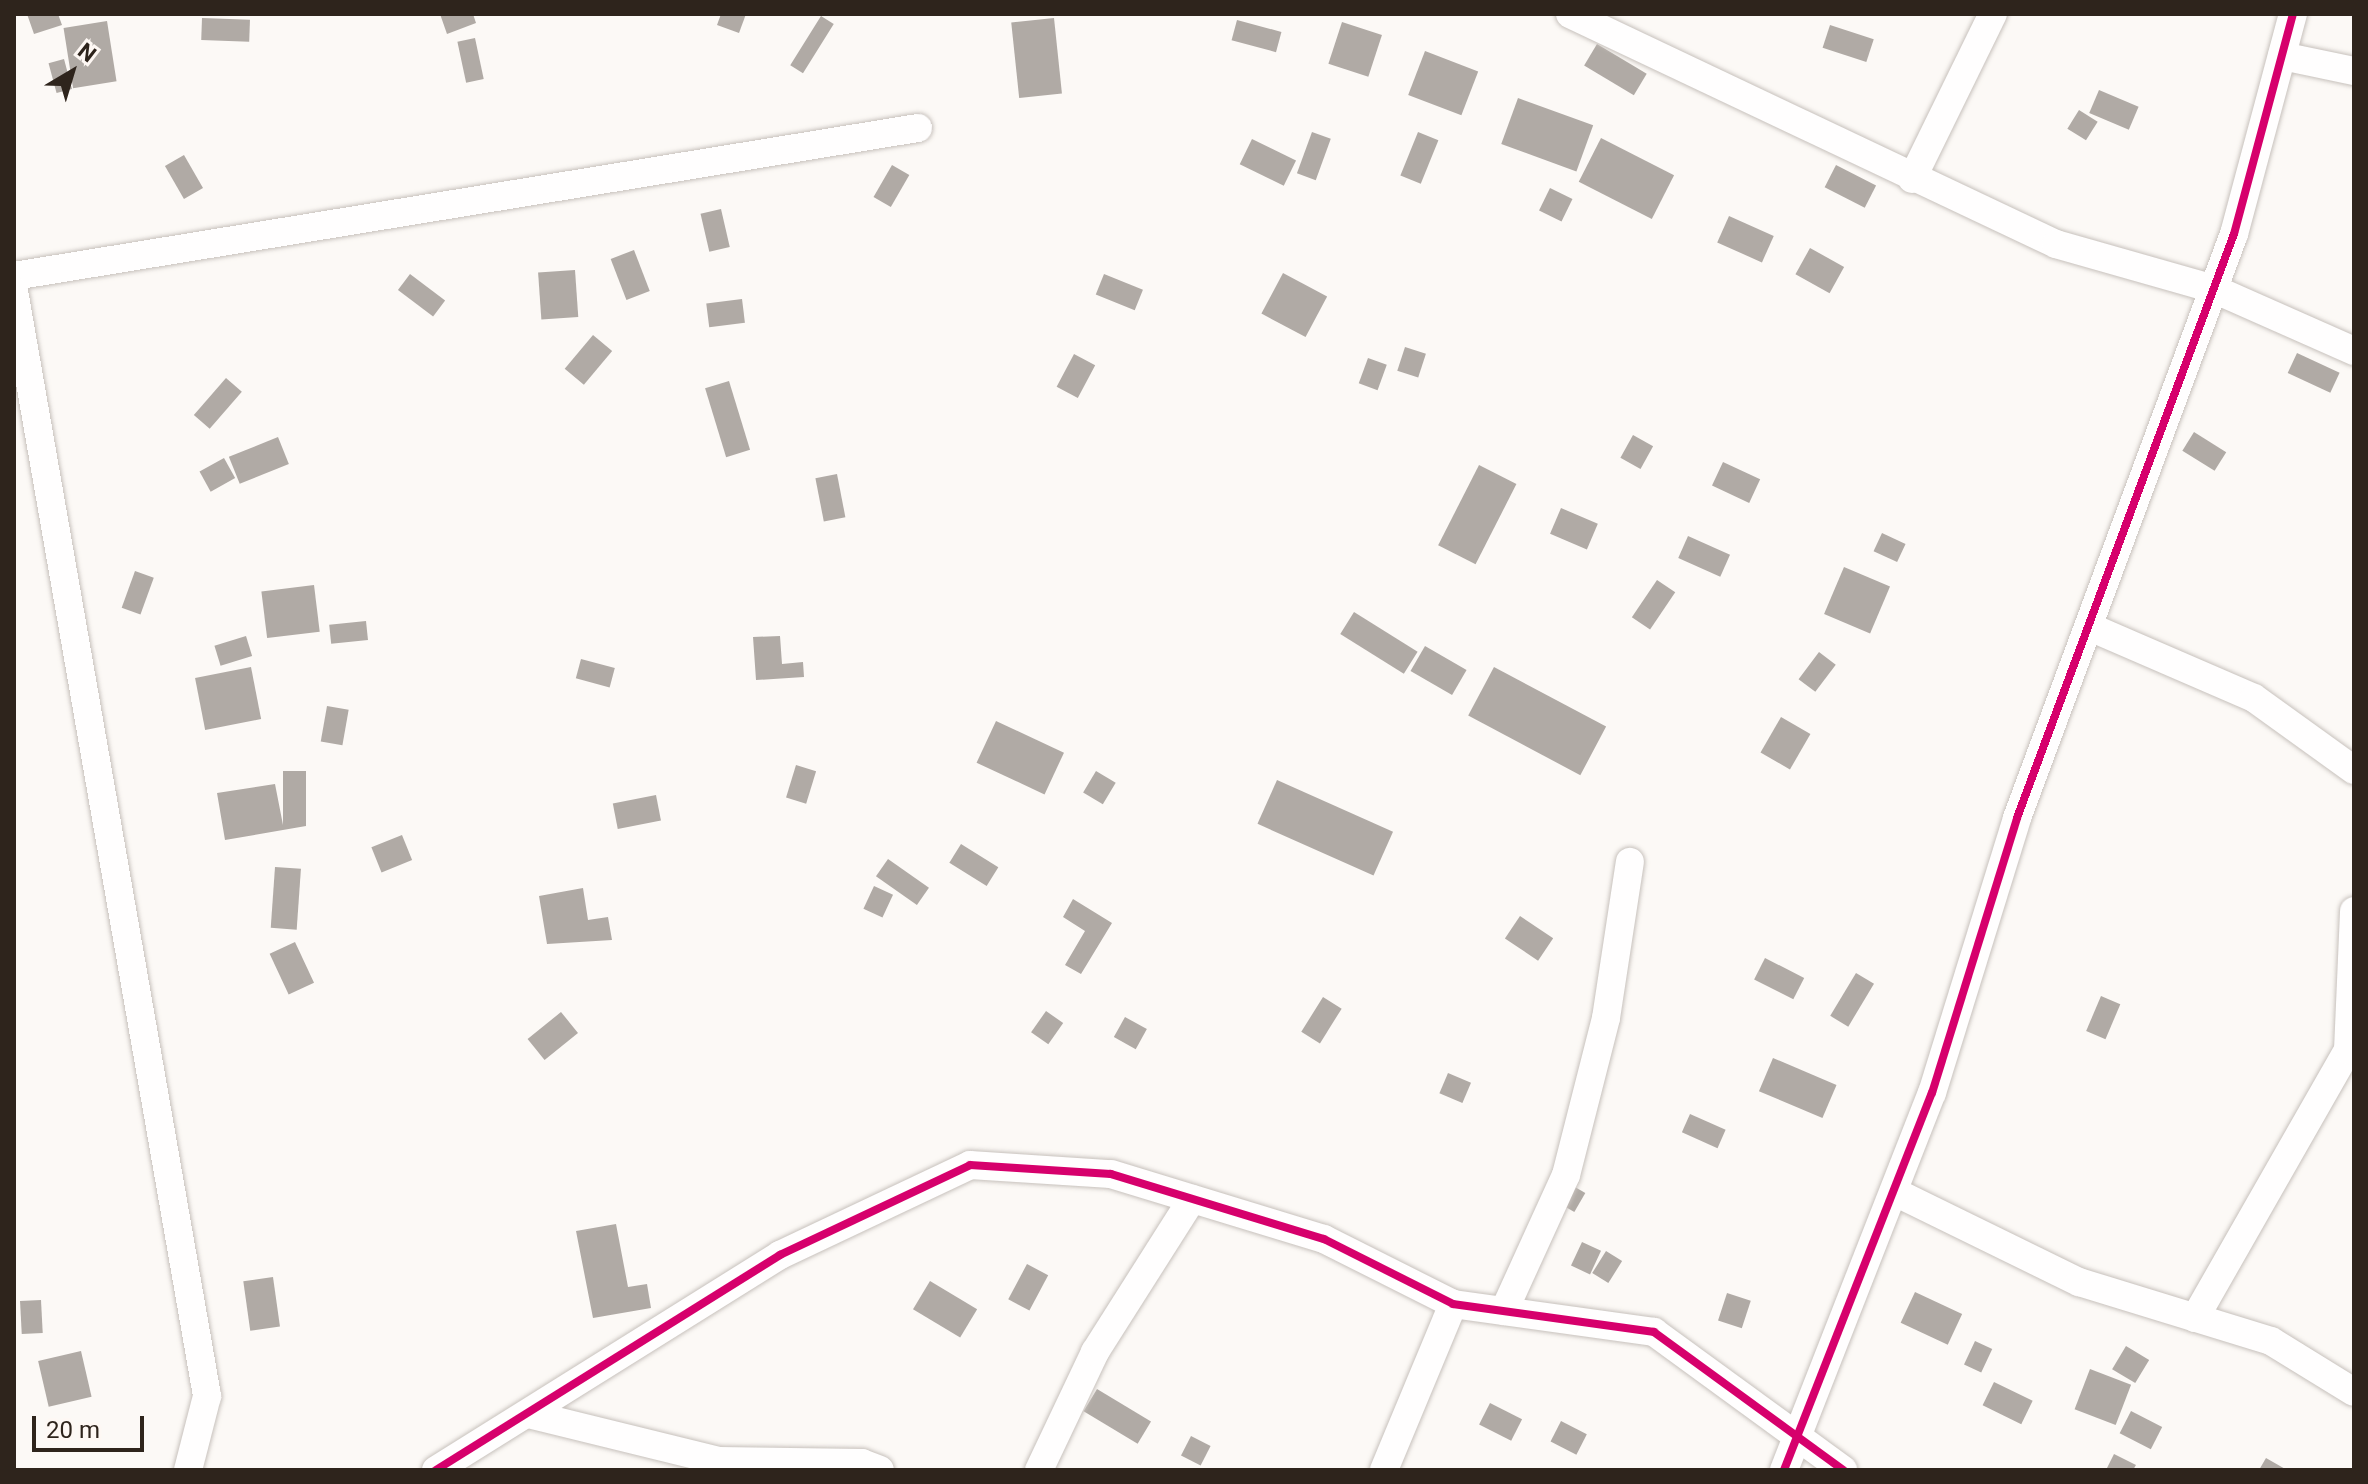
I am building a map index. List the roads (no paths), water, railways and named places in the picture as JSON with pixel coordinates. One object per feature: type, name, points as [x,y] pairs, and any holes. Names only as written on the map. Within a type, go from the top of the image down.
[{"type":"street","points":[[1570,14],[1912,179],[2056,244],[2214,289],[2354,351]]},
{"type":"street","points":[[1912,179],[1993,14]]},
{"type":"street","points":[[1784,1470],[1895,1192],[2017,818],[2092,628],[2214,289],[2293,14]]},
{"type":"street","points":[[2282,56],[2354,71]]},
{"type":"street","points":[[14,276],[918,128]]},
{"type":"street","points":[[14,291],[207,1396],[188,1470]]},
{"type":"street","points":[[2092,628],[2254,698],[2354,770]]},
{"type":"street","points":[[1504,1311],[1566,1175],[1606,1018],[1630,862]]},
{"type":"street","points":[[2195,1318],[2348,1050],[2354,911]]},
{"type":"street","points":[[436,1470],[780,1255],[970,1165],[1111,1174],[1324,1239],[1453,1304],[1654,1332],[1843,1470]]},
{"type":"street","points":[[1895,1192],[2079,1282],[2271,1341],[2354,1392]]},
{"type":"street","points":[[1039,1470],[1095,1352],[1192,1199]]},
{"type":"street","points":[[1384,1470],[1453,1304]]},
{"type":"street","points":[[528,1414],[719,1461],[862,1463],[880,1470]]}]
